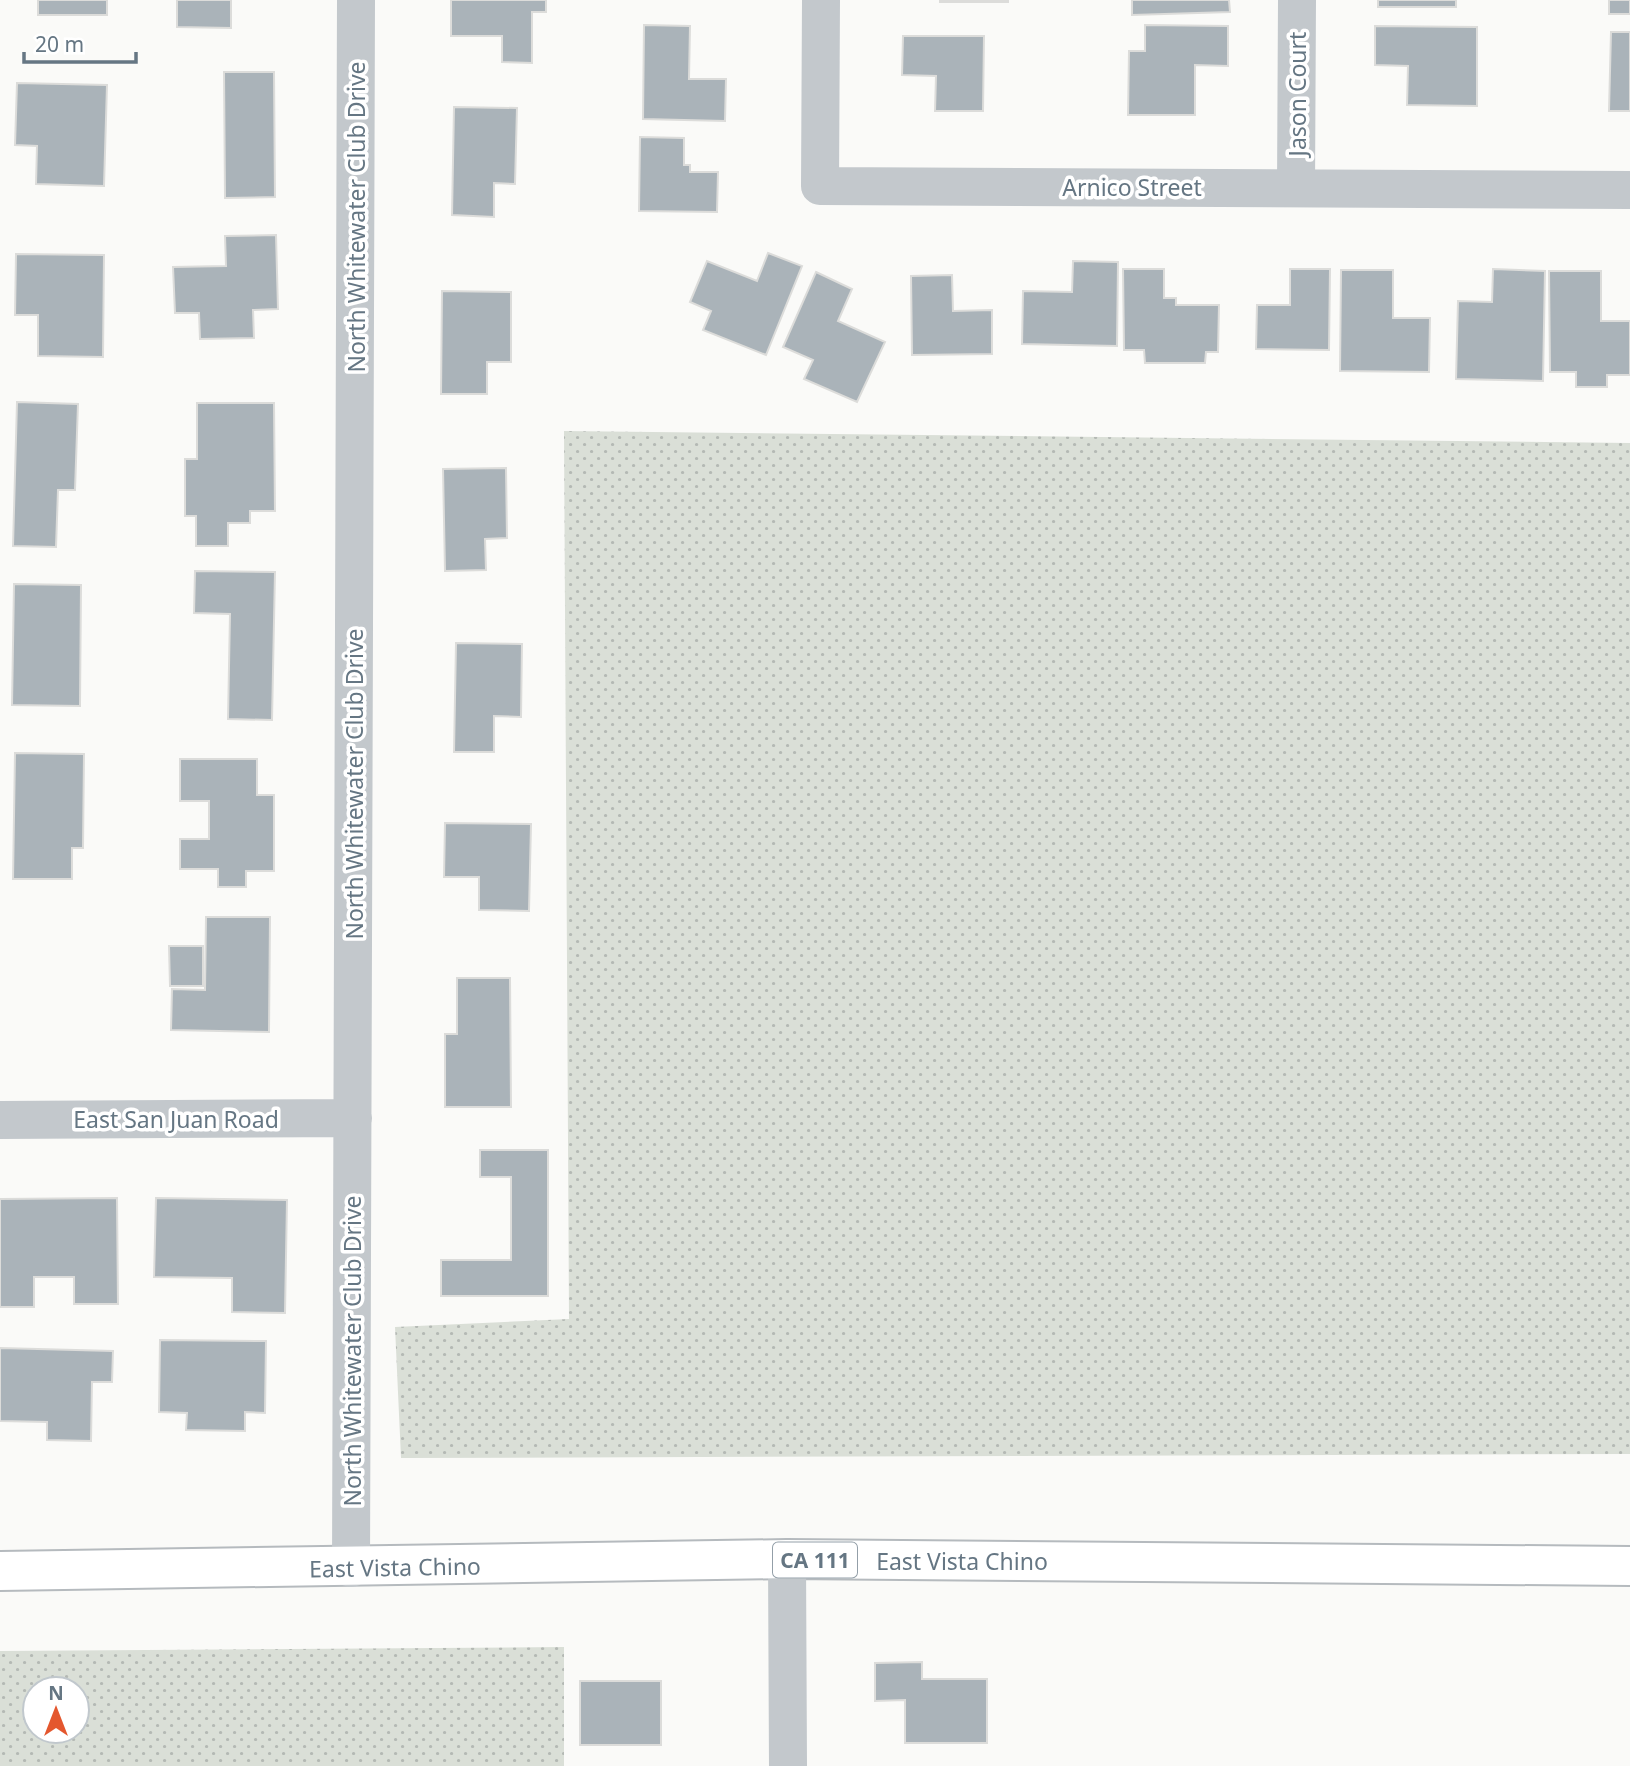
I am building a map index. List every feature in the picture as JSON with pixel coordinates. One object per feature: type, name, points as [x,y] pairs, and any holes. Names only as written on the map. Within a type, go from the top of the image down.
[{"type":"main road","name":"East Vista Chino","points":[[0,1572],[787,1559],[1630,1566]]},
{"type":"street","name":"North Whitewater Club Drive","points":[[351,1568],[356,0]]},
{"type":"street","name":"Arnico Street","points":[[821,0],[820,186],[1630,190]]},
{"type":"street","name":"Jason Court","points":[[1296,188],[1297,0]]},
{"type":"street","name":"East San Juan Road","points":[[0,1120],[353,1118]]},
{"type":"street","points":[[787,1559],[788,1766]]},
{"type":"shaded area","points":[[564,431],[1630,443],[1630,1454],[401,1458],[395,1327],[569,1319]]},
{"type":"shaded area","points":[[564,1647],[564,1766],[0,1766],[0,1651]]},
{"type":"building","points":[[38,0],[107,0],[107,15],[38,15]]},
{"type":"building","points":[[177,0],[231,0],[231,28],[177,27]]},
{"type":"building","points":[[451,0],[546,0],[546,12],[532,12],[532,63],[502,62],[502,36],[451,36]]},
{"type":"building","points":[[1008,0],[1008,2],[940,2]]},
{"type":"building","points":[[1132,0],[1229,0],[1230,12],[1132,15]]},
{"type":"building","points":[[1378,0],[1456,0],[1456,7],[1378,7]]},
{"type":"building","points":[[1609,0],[1630,0],[1630,14],[1609,14]]},
{"type":"building","points":[[644,25],[690,26],[689,79],[726,79],[725,121],[643,119]]},
{"type":"building","points":[[1145,25],[1228,26],[1228,66],[1195,65],[1195,115],[1128,115],[1129,51],[1145,51]]},
{"type":"building","points":[[1375,26],[1477,27],[1477,106],[1407,105],[1408,66],[1375,65]]},
{"type":"building","points":[[1611,32],[1630,32],[1630,111],[1609,111]]},
{"type":"building","points":[[903,36],[984,36],[983,111],[935,111],[936,76],[902,75]]},
{"type":"building","points":[[224,72],[274,72],[275,197],[225,198]]},
{"type":"building","points":[[17,83],[107,85],[104,186],[36,184],[37,146],[15,145]]},
{"type":"building","points":[[454,107],[517,108],[515,184],[494,183],[494,217],[452,215]]},
{"type":"building","points":[[640,137],[684,138],[684,165],[690,165],[690,172],[718,172],[717,212],[639,211]]},
{"type":"building","points":[[276,235],[278,309],[253,310],[254,338],[200,339],[199,313],[175,313],[173,267],[226,266],[225,236]]},
{"type":"building","points":[[768,253],[802,266],[766,355],[703,330],[711,311],[690,302],[707,261],[757,281]]},
{"type":"building","points":[[16,254],[104,255],[103,357],[38,356],[38,315],[15,315]]},
{"type":"building","points":[[1073,261],[1118,262],[1117,346],[1022,344],[1023,291],[1072,292]]},
{"type":"building","points":[[1123,269],[1164,269],[1164,298],[1176,298],[1176,305],[1219,305],[1218,352],[1206,352],[1205,363],[1145,363],[1144,350],[1124,350]]},
{"type":"building","points":[[1290,269],[1330,269],[1329,350],[1256,349],[1257,305],[1290,305]]},
{"type":"building","points":[[1493,269],[1545,271],[1543,381],[1456,379],[1458,301],[1492,302]]},
{"type":"building","points":[[1341,270],[1393,270],[1393,318],[1430,318],[1429,372],[1340,371]]},
{"type":"building","points":[[1549,271],[1601,271],[1601,321],[1630,321],[1630,375],[1607,375],[1607,387],[1576,387],[1576,372],[1550,372]]},
{"type":"building","points":[[816,272],[852,289],[838,321],[885,342],[857,402],[804,379],[813,360],[783,347]]},
{"type":"building","points":[[952,275],[953,311],[992,310],[992,354],[912,355],[911,276]]},
{"type":"building","points":[[442,291],[511,292],[511,362],[487,362],[487,394],[441,394]]},
{"type":"building","points":[[17,402],[78,404],[75,490],[58,490],[56,547],[13,546]]},
{"type":"building","points":[[197,403],[274,403],[275,511],[250,511],[250,523],[228,523],[228,546],[196,546],[196,516],[185,516],[185,459],[197,459]]},
{"type":"building","points":[[506,468],[507,538],[485,539],[486,570],[445,571],[443,469]]},
{"type":"building","points":[[195,571],[275,572],[272,720],[228,719],[230,614],[194,613]]},
{"type":"building","points":[[14,584],[81,585],[80,706],[12,705]]},
{"type":"building","points":[[456,643],[522,644],[521,717],[494,716],[494,752],[454,752]]},
{"type":"building","points":[[15,753],[84,754],[83,848],[72,848],[72,879],[13,879]]},
{"type":"building","points":[[180,759],[257,759],[257,795],[274,795],[274,871],[246,871],[246,887],[218,887],[218,869],[180,869],[180,839],[209,839],[209,801],[180,801]]},
{"type":"building","points":[[445,823],[531,824],[529,911],[479,910],[479,877],[444,877]]},
{"type":"building","points":[[206,917],[270,917],[269,1032],[171,1030],[172,989],[205,990]]},
{"type":"building","points":[[169,946],[203,946],[203,986],[170,986]]},
{"type":"building","points":[[457,978],[510,978],[511,1107],[445,1107],[445,1034],[457,1034]]},
{"type":"building","points":[[480,1150],[548,1150],[548,1296],[441,1296],[441,1260],[511,1260],[511,1177],[480,1177]]},
{"type":"building","points":[[117,1198],[118,1304],[74,1304],[74,1277],[34,1277],[34,1307],[0,1307],[0,1199]]},
{"type":"building","points":[[156,1198],[287,1200],[285,1313],[232,1312],[232,1278],[154,1277]]},
{"type":"building","points":[[160,1340],[266,1341],[265,1413],[245,1412],[245,1431],[186,1430],[187,1413],[159,1412]]},
{"type":"building","points":[[0,1348],[113,1351],[112,1382],[92,1382],[91,1441],[47,1440],[47,1422],[0,1421]]},
{"type":"building","points":[[922,1662],[922,1679],[987,1679],[987,1743],[905,1743],[905,1700],[875,1701],[875,1663]]},
{"type":"building","points":[[580,1681],[661,1681],[661,1745],[580,1745]]}]
